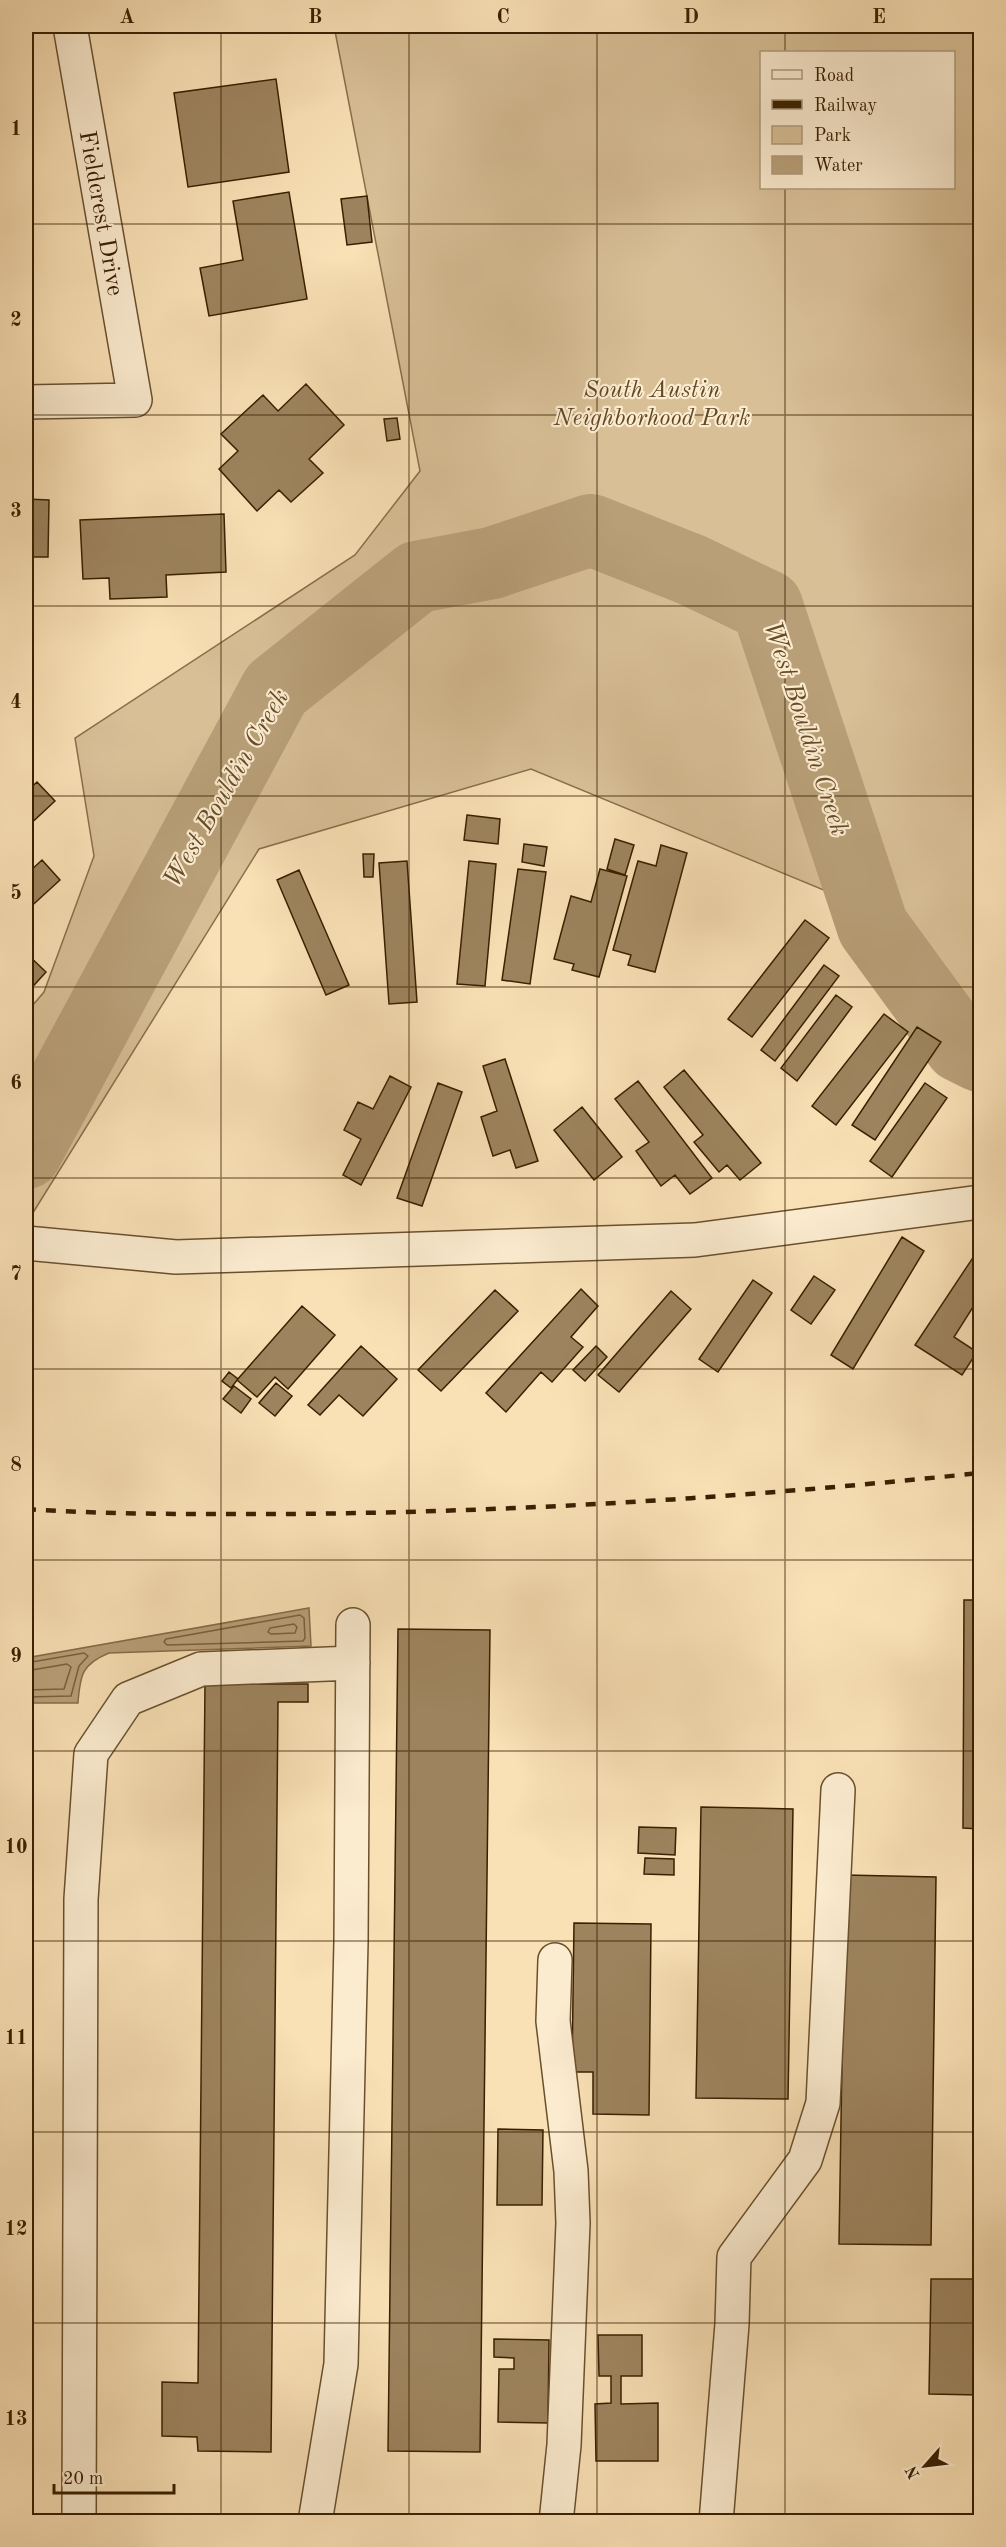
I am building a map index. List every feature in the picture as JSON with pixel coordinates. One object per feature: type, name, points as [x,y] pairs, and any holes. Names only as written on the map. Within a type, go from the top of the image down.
[{"type":"street","name":"Fieldcrest Drive","points":[[26,402],[135,400],[70,26]]},
{"type":"street","points":[[26,1243],[176,1257],[695,1240],[981,1202]]},
{"type":"street","points":[[315,2522],[341,2364],[351,1942],[353,1625]]},
{"type":"street","points":[[79,2522],[81,1899],[91,1754],[128,1699],[201,1669],[353,1663]]},
{"type":"street","points":[[716,2522],[732,2324],[734,2257],[805,2160],[822,2103],[838,1790]]},
{"type":"street","points":[[555,1960],[554,2021],[572,2171],[573,2223],[564,2445],[556,2522]]},
{"type":"green space","name":"South Austin Neighborhood Park","points":[[334,26],[980,26],[980,1076],[882,978],[848,900],[531,769],[259,849],[26,1224],[26,1013],[44,992],[94,856],[75,738],[355,555],[420,471]]},
{"type":"water","points":[[309,1608],[311,1646],[109,1653],[93,1662],[84,1672],[78,1703],[26,1703],[26,1658]]},
{"type":"building","points":[[276,79],[289,172],[188,187],[174,93]]},
{"type":"building","points":[[289,192],[307,299],[209,316],[200,268],[243,260],[233,201]]},
{"type":"building","points":[[367,196],[372,242],[347,245],[341,199]]},
{"type":"building","points":[[306,384],[344,425],[309,459],[323,473],[291,502],[279,490],[257,511],[219,469],[238,451],[221,434],[263,395],[278,411]]},
{"type":"building","points":[[397,418],[400,439],[387,441],[384,419]]},
{"type":"building","points":[[26,499],[49,500],[48,557],[26,557]]},
{"type":"building","points":[[224,514],[226,572],[166,575],[167,597],[110,599],[109,578],[83,579],[80,520]]},
{"type":"building","points":[[37,782],[55,801],[26,828],[26,792]]},
{"type":"building","points":[[467,815],[500,819],[498,844],[464,840]]},
{"type":"building","points":[[615,839],[634,845],[625,875],[607,869]]},
{"type":"building","points":[[524,844],[547,847],[544,866],[522,862]]},
{"type":"building","points":[[661,845],[687,853],[655,972],[628,965],[631,955],[613,950],[638,861],[656,866]]},
{"type":"building","points":[[363,854],[374,854],[373,877],[364,877]]},
{"type":"building","points":[[42,860],[60,880],[26,911],[26,868],[29,872]]},
{"type":"building","points":[[407,861],[417,1002],[389,1004],[379,863]]},
{"type":"building","points":[[469,861],[496,864],[485,986],[457,984]]},
{"type":"building","points":[[518,869],[546,872],[530,984],[502,980]]},
{"type":"building","points":[[600,869],[627,876],[599,977],[572,970],[574,964],[554,959],[571,896],[591,902]]},
{"type":"building","points":[[299,870],[349,985],[326,995],[277,880]]},
{"type":"building","points":[[805,920],[829,938],[752,1037],[728,1019]]},
{"type":"building","points":[[26,953],[46,972],[26,994]]},
{"type":"building","points":[[824,965],[839,976],[775,1061],[761,1050]]},
{"type":"building","points":[[836,995],[852,1007],[797,1081],[781,1068]]},
{"type":"building","points":[[884,1014],[908,1032],[836,1125],[812,1106]]},
{"type":"building","points":[[917,1027],[941,1042],[875,1140],[852,1125]]},
{"type":"building","points":[[505,1059],[538,1161],[516,1168],[510,1150],[493,1156],[481,1117],[497,1111],[483,1066]]},
{"type":"building","points":[[684,1070],[761,1163],[740,1180],[727,1165],[719,1172],[694,1142],[703,1135],[664,1087]]},
{"type":"building","points":[[390,1076],[411,1087],[361,1185],[343,1175],[361,1139],[344,1130],[358,1102],[373,1109]]},
{"type":"building","points":[[638,1081],[712,1178],[690,1194],[675,1175],[661,1186],[636,1151],[649,1142],[615,1099]]},
{"type":"building","points":[[438,1083],[462,1092],[422,1206],[397,1198]]},
{"type":"building","points":[[925,1083],[947,1098],[892,1177],[870,1161]]},
{"type":"building","points":[[582,1107],[622,1157],[594,1180],[554,1130]]},
{"type":"building","points":[[902,1237],[924,1251],[853,1369],[831,1355]]},
{"type":"building","points":[[974,1256],[980,1261],[980,1296],[954,1337],[977,1352],[962,1375],[915,1345]]},
{"type":"building","points":[[814,1276],[835,1290],[811,1324],[791,1310]]},
{"type":"building","points":[[753,1280],[772,1293],[718,1372],[699,1359]]},
{"type":"building","points":[[581,1289],[598,1306],[571,1337],[583,1347],[552,1382],[541,1372],[506,1412],[486,1393]]},
{"type":"building","points":[[495,1290],[518,1311],[441,1391],[418,1370]]},
{"type":"building","points":[[671,1291],[691,1309],[619,1392],[598,1375]]},
{"type":"building","points":[[302,1306],[335,1335],[288,1389],[275,1377],[257,1397],[237,1380]]},
{"type":"building","points":[[361,1346],[397,1379],[363,1416],[339,1395],[320,1415],[308,1405]]},
{"type":"building","points":[[596,1346],[607,1357],[585,1381],[573,1370]]},
{"type":"building","points":[[229,1372],[238,1379],[231,1388],[222,1381]]},
{"type":"building","points":[[276,1383],[292,1396],[275,1416],[259,1403]]},
{"type":"building","points":[[234,1386],[251,1399],[241,1413],[223,1399]]},
{"type":"building","points":[[964,1600],[980,1600],[980,1829],[963,1828]]},
{"type":"building","points":[[398,1629],[490,1630],[480,2452],[388,2451]]},
{"type":"building","points":[[205,1684],[308,1684],[308,1702],[278,1702],[271,2452],[198,2451],[197,2437],[162,2436],[162,2382],[198,2383]]},
{"type":"building","points":[[701,1807],[793,1809],[788,2099],[696,2098]]},
{"type":"building","points":[[639,1827],[676,1828],[675,1855],[638,1853]]},
{"type":"building","points":[[645,1858],[674,1859],[674,1875],[644,1874]]},
{"type":"building","points":[[845,1875],[936,1877],[931,2245],[839,2244]]},
{"type":"building","points":[[574,1923],[651,1924],[649,2115],[593,2114],[593,2072],[572,2072]]},
{"type":"building","points":[[498,2129],[543,2130],[542,2205],[497,2205]]},
{"type":"building","points":[[931,2279],[980,2279],[980,2395],[929,2394]]},
{"type":"building","points":[[598,2335],[642,2335],[642,2376],[621,2376],[621,2404],[658,2403],[658,2461],[596,2461],[595,2404],[611,2403],[611,2376],[599,2376]]},
{"type":"building","points":[[494,2339],[549,2340],[548,2423],[498,2422],[499,2369],[514,2369],[514,2358],[494,2357]]},
{"type":"waterway","name":"West Bouldin Creek","points":[[26,1153],[276,689],[417,577],[492,563],[591,530],[692,570],[767,606],[873,927],[960,1046],[980,1056]]},
{"type":"railway","points":[[26,1509],[191,1514],[463,1510],[722,1496],[980,1473]]}]
